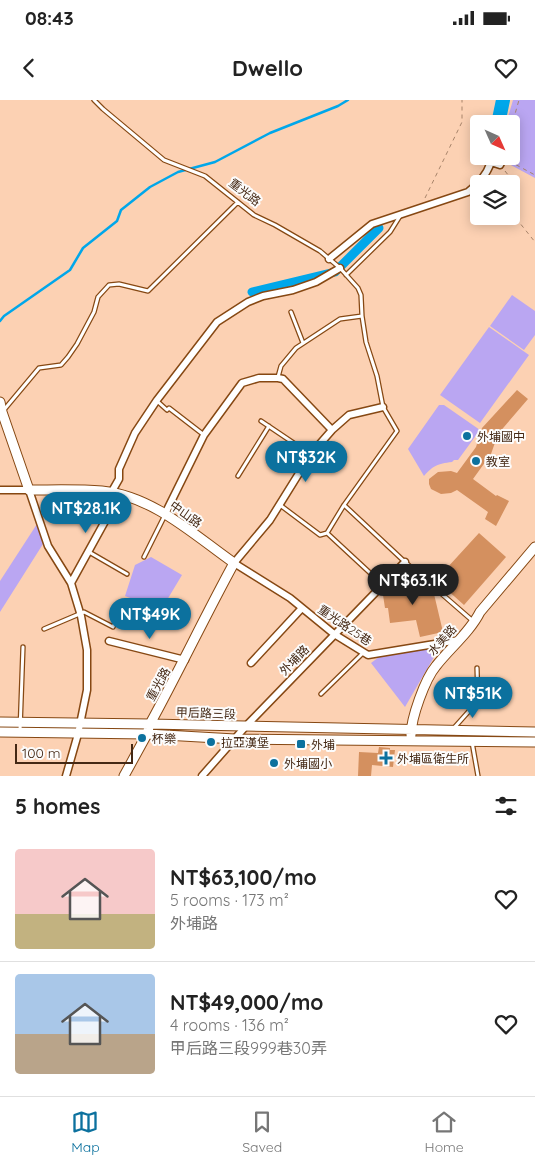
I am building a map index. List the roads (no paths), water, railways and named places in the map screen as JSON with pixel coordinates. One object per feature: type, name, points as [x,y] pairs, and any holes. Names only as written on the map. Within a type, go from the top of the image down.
[{"type":"street","points":[[329,258],[372,224],[468,192],[480,182],[489,165]]},
{"type":"street","points":[[71,583],[89,552],[115,493],[119,479],[119,469],[135,434],[157,400],[217,322],[248,302],[263,296],[293,290],[316,282],[340,268]]},
{"type":"street","points":[[165,514],[204,435],[242,383],[259,378],[278,378],[283,380],[332,430]]},
{"type":"street","points":[[0,402],[48,546],[71,583],[88,650],[87,690],[78,734],[66,776]]},
{"type":"street","name":"重光路","points":[[124,776],[234,563],[280,505],[311,454],[332,430],[349,415],[383,407]]},
{"type":"street","name":"中山路","points":[[0,490],[102,491],[143,501],[165,514],[234,563]]},
{"type":"street","name":"水美路","points":[[410,740],[420,699],[434,668],[475,622],[480,612],[535,547]]},
{"type":"street","name":"外埔路","points":[[202,776],[246,726],[405,562]]},
{"type":"street","name":"重光路25巷","points":[[234,563],[290,598],[334,634],[368,655],[458,640]]},
{"type":"street","points":[[251,663],[302,608]]},
{"type":"street","points":[[109,641],[185,660]]},
{"type":"street","name":"甲后路三段","points":[[0,722],[535,732]]},
{"type":"street","name":"甲后路三段","points":[[0,732],[147,734],[235,738],[535,742]]},
{"type":"lane","name":"重光路","points":[[94,100],[110,116],[164,160],[204,176],[254,215],[320,251],[340,268],[358,288],[361,295],[366,342],[377,376],[383,407],[397,431],[344,505]]},
{"type":"lane","points":[[2,412],[40,368],[60,365],[68,358],[94,312],[98,297],[109,285],[119,284],[148,291],[238,202]]},
{"type":"lane","points":[[346,275],[390,232],[400,216]]},
{"type":"lane","points":[[291,312],[303,343]]},
{"type":"lane","points":[[278,378],[281,366],[296,348],[340,319],[362,316]]},
{"type":"lane","points":[[157,400],[167,410],[169,408],[204,435]]},
{"type":"lane","points":[[261,421],[311,454]]},
{"type":"lane","points":[[238,476],[269,426]]},
{"type":"lane","points":[[280,505],[320,535],[327,533],[344,505],[405,562],[475,622]]},
{"type":"lane","points":[[144,557],[165,514]]},
{"type":"lane","points":[[327,533],[382,585]]},
{"type":"lane","points":[[89,552],[127,574]]},
{"type":"lane","points":[[44,629],[84,612],[113,627],[122,606]]},
{"type":"lane","points":[[20,733],[23,647]]},
{"type":"lane","points":[[321,694],[363,652]]},
{"type":"lane","points":[[450,731],[478,701],[477,668]]},
{"type":"lane","points":[[472,741],[478,776]]},
{"type":"waterway","points":[[0,321],[4,316],[70,270],[83,248],[117,221],[121,210],[150,187],[178,172],[215,162],[270,133],[338,106],[348,100]]},
{"type":"waterway","points":[[500,115],[503,100]]},
{"type":"waterway","points":[[252,292],[335,272],[379,228]]},
{"type":"place","name":"外埔國中","points":[[467,436]]},
{"type":"place","name":"教室","points":[[476,461]]},
{"type":"place","name":"杯樂","points":[[142,738]]},
{"type":"place","name":"拉亞漢堡","points":[[211,742]]},
{"type":"place","name":"外埔","points":[[301,744]]},
{"type":"place","name":"外埔區衛生所","points":[[386,758]]},
{"type":"place","name":"外埔國小","points":[[274,763]]}]
